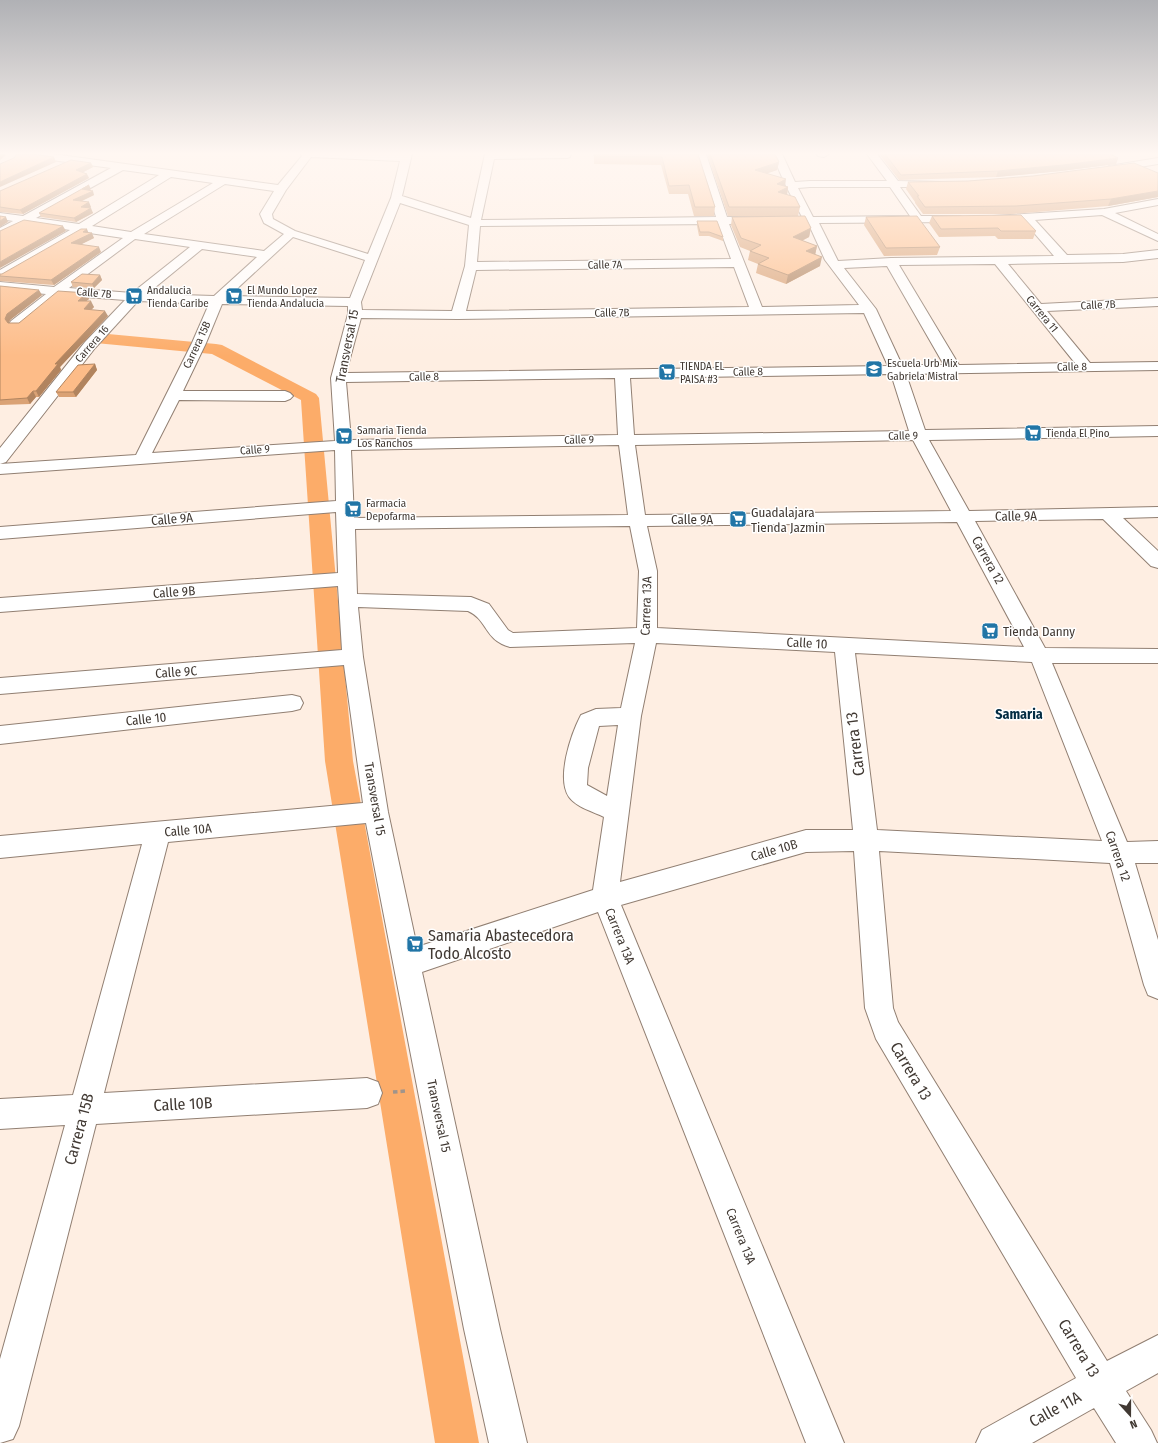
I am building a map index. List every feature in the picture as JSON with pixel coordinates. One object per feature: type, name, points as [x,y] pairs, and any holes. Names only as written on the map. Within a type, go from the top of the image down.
[{"type":"street","points":[[0,233],[20,221]]},
{"type":"street","points":[[32,221],[265,255]]},
{"type":"street","points":[[0,275],[92,221]]},
{"type":"street","points":[[16,324],[58,290],[134,235],[157,221]]},
{"type":"street","points":[[269,221],[291,233],[373,259]]},
{"type":"street","name":"Transversal 15","points":[[387,221],[355,308],[338,378],[335,445],[339,512],[337,585],[338,659],[369,813],[406,964],[434,1090],[505,1442]]},
{"type":"street","points":[[458,315],[471,266],[476,222],[558,221]]},
{"type":"street","points":[[724,221],[738,263],[757,311]]},
{"type":"street","name":"Carrera 12","points":[[817,221],[815,226],[835,265],[868,309],[897,370],[919,436],[1040,655],[1119,853],[1158,985]]},
{"type":"street","points":[[1030,221],[1064,259]]},
{"type":"street","points":[[1123,221],[1158,238]]},
{"type":"street","name":"Carrera 15B","points":[[142,458],[197,347],[217,300],[291,233]]},
{"type":"street","name":"Carrera 16","points":[[0,459],[90,345],[135,296],[200,245]]},
{"type":"street","points":[[835,265],[891,262],[1123,258],[1158,254]]},
{"type":"street","name":"Carrera 11","points":[[999,261],[1086,367]]},
{"type":"street","points":[[891,262],[954,369]]},
{"type":"street","name":"Calle 7A","points":[[471,266],[738,263]]},
{"type":"street","name":"Calle 7B","points":[[0,286],[135,296],[458,315],[868,309]]},
{"type":"street","name":"Calle 7B","points":[[1037,308],[1158,302]]},
{"type":"street","name":"Calle 8","points":[[338,378],[1158,366]]},
{"type":"street","name":"Carrera 13A","points":[[622,374],[626,439],[637,519],[648,571],[647,635],[630,716],[605,898],[825,1443]]},
{"type":"street","points":[[172,395],[285,396]]},
{"type":"street","name":"Calle 9","points":[[0,469],[335,445],[1158,431]]},
{"type":"street","name":"Calle 9A","points":[[0,533],[302,509],[339,512],[637,519],[965,517],[1158,512]]},
{"type":"street","points":[[1107,513],[1158,562]]},
{"type":"street","name":"Calle 9B","points":[[0,605],[337,585],[471,604]]},
{"type":"street","name":"Calle 10","points":[[471,604],[482,608],[501,635],[510,640],[647,635],[1040,655],[1158,656]]},
{"type":"street","name":"Carrera 13","points":[[844,645],[866,840],[879,1008],[886,1029],[1100,1384],[1138,1443]]},
{"type":"street","name":"Calle 9C","points":[[0,686],[338,659]]},
{"type":"street","name":"Calle 10","points":[[0,735],[292,703]]},
{"type":"street","points":[[617,812],[578,791],[574,784],[575,772],[589,721],[596,717],[630,716]]},
{"type":"street","name":"Calle 10A","points":[[0,847],[369,813]]},
{"type":"street","name":"Carrera 15B","points":[[0,1426],[158,832]]},
{"type":"street","name":"Calle 10B","points":[[406,964],[605,898],[806,841],[866,840],[1119,853],[1158,852]]},
{"type":"street","name":"Calle 10B","points":[[0,1114],[367,1093]]},
{"type":"street","name":"Calle 11A","points":[[995,1443],[1158,1353]]},
{"type":"building","points":[[21,221],[33,221],[63,226],[0,262],[0,231]]},
{"type":"building","points":[[697,221],[717,221],[723,237],[709,232],[700,232]]},
{"type":"building","points":[[734,221],[808,221],[811,228],[793,237],[817,246],[806,251],[822,257],[788,275],[758,264],[769,258],[750,251],[761,245],[741,238]]},
{"type":"building","points":[[869,221],[921,221],[940,247],[886,248]]},
{"type":"building","points":[[936,221],[1027,221],[1036,231],[1001,231],[998,228],[941,229]]},
{"type":"building","points":[[81,229],[87,229],[83,232],[92,233],[71,243],[99,247],[51,280],[0,276],[0,274]]},
{"type":"building","points":[[82,274],[100,275],[92,284],[71,282]]},
{"type":"building","points":[[0,286],[39,290],[7,314],[5,319],[8,323],[19,323],[58,291],[87,293],[78,301],[91,301],[84,309],[105,311],[55,364],[58,364],[36,391],[33,391],[27,398],[0,400]]},
{"type":"building","points":[[95,364],[73,392],[56,392],[78,365]]},
{"type":"waterway","points":[[0,329],[216,349],[310,398],[339,761],[457,1443]]},
{"type":"place","name":"Andalucia Tienda Caribe","points":[[134,296]]},
{"type":"place","name":"El Mundo Lopez Tienda Andalucia","points":[[234,296]]},
{"type":"place","name":"Escuela Urb Mix Gabriela Mistral","points":[[874,369]]},
{"type":"place","name":"TIENDA EL PAISA #3","points":[[667,372]]},
{"type":"place","name":"Tienda El Pino","points":[[1033,433]]},
{"type":"place","name":"Samaria Tienda Los Ranchos","points":[[344,436]]},
{"type":"place","name":"Farmacia Depofarma","points":[[353,509]]},
{"type":"place","name":"Guadalajara Tienda Jazmin","points":[[738,519]]},
{"type":"place","name":"Tienda Danny","points":[[990,631]]},
{"type":"place","name":"Samaria Abastecedora Todo Alcosto","points":[[415,944]]},
{"type":"district","name":"Samaria","points":[[1019,714]]}]
